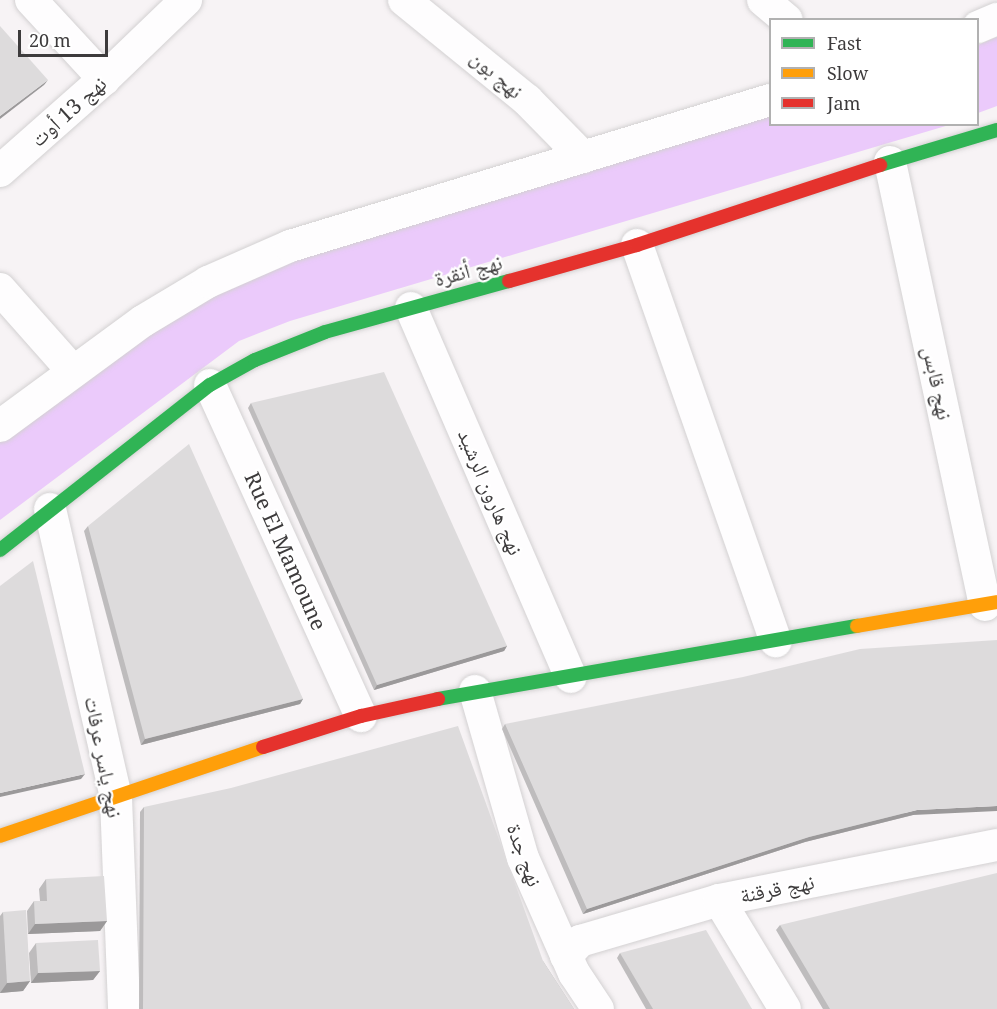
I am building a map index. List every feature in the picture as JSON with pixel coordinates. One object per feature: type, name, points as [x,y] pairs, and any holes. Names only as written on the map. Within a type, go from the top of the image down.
[{"type":"street","points":[[31,0],[104,79]]},
{"type":"street","name":"نهج 13 أوت","points":[[0,171],[104,79],[186,0]]},
{"type":"street","name":"نهج بون","points":[[404,0],[527,100],[583,157]]},
{"type":"street","points":[[763,0],[785,18]]},
{"type":"street","points":[[979,27],[997,20]]},
{"type":"street","points":[[0,426],[72,370],[208,282],[290,246],[769,101]]},
{"type":"street","name":"نهج أنقرة","points":[[0,550],[210,385],[255,360],[325,332],[637,245],[890,162],[997,130]]},
{"type":"street","name":"نهج قابس","points":[[890,162],[991,603]]},
{"type":"street","points":[[637,245],[776,641]]},
{"type":"street","points":[[0,289],[72,370]]},
{"type":"street","name":"نهج هارون الرشيد","points":[[411,308],[571,677]]},
{"type":"street","name":"Rue El Mamoune","points":[[210,385],[361,717]]},
{"type":"street","name":"نهج ياسر عرفات","points":[[50,509],[116,798],[124,1009]]},
{"type":"street","points":[[0,836],[116,798],[136,787],[361,717],[476,692],[991,603]]},
{"type":"street","name":"نهج جدة","points":[[476,692],[523,858],[566,956],[598,1009]]},
{"type":"street","name":"نهج قرقنة","points":[[566,956],[580,941],[718,900],[997,845]]},
{"type":"street","points":[[718,900],[785,1009]]},
{"type":"shaded area","points":[[997,37],[997,106],[979,113],[979,45]]},
{"type":"shaded area","points":[[769,115],[769,126],[946,126],[290,321],[239,341],[0,520],[0,440],[142,333],[260,265]]},
{"type":"building","points":[[0,26],[48,80],[0,116]]},
{"type":"building","points":[[384,372],[507,646],[377,685],[251,403]]},
{"type":"building","points":[[189,444],[303,699],[145,739],[88,526]]},
{"type":"building","points":[[33,561],[85,774],[0,793],[0,586]]},
{"type":"building","points":[[997,640],[997,806],[917,810],[809,837],[587,909],[505,724],[743,677],[860,649]]},
{"type":"building","points":[[458,726],[543,961],[574,1009],[143,1009],[144,807],[231,788]]},
{"type":"building","points":[[997,873],[997,1009],[830,1009],[780,925]]},
{"type":"building","points":[[104,876],[107,921],[35,924],[34,901],[47,901],[46,879]]},
{"type":"building","points":[[26,910],[30,981],[7,983],[3,912]]},
{"type":"building","points":[[706,930],[752,1009],[653,1009],[620,953]]},
{"type":"building","points":[[98,940],[100,971],[38,973],[36,943]]},
{"type":"traffic: fast","points":[[880,165],[997,130]]},
{"type":"traffic: fast","points":[[0,550],[210,385],[255,360],[325,332],[509,281]]},
{"type":"traffic: fast","points":[[438,699],[857,626]]},
{"type":"traffic: slow","points":[[857,626],[997,602]]},
{"type":"traffic: slow","points":[[0,836],[263,747]]},
{"type":"traffic: jam","points":[[509,281],[637,245],[880,165]]},
{"type":"traffic: jam","points":[[263,747],[361,716],[438,699]]}]
